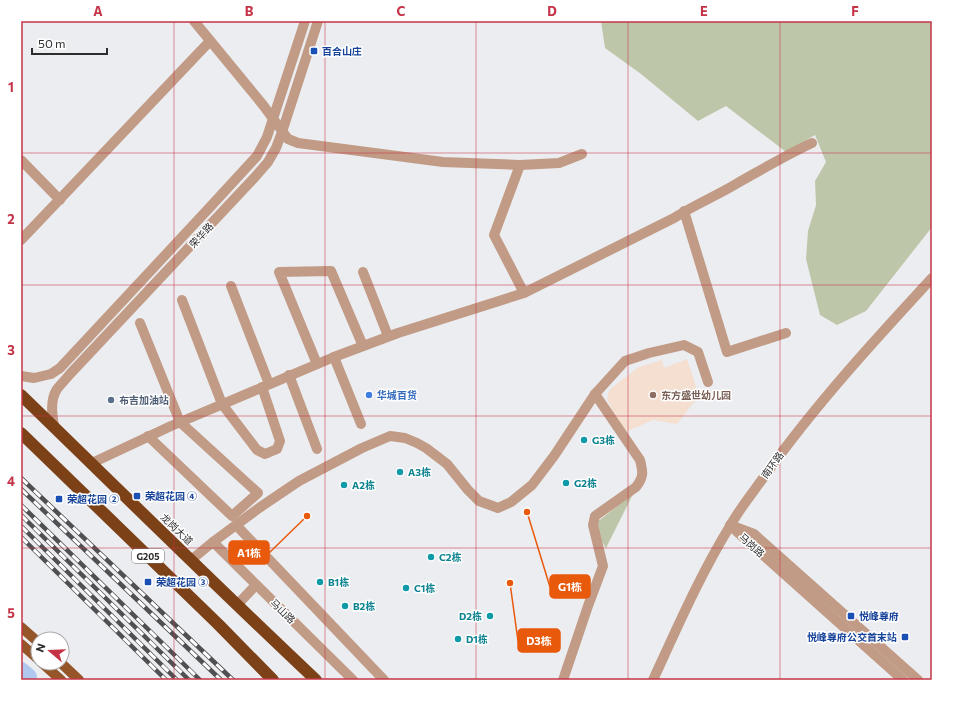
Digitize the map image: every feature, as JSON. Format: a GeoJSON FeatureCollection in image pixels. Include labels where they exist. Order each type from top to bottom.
{"type":"FeatureCollection","features":[{"type":"Feature","properties":{"kind":"highway","name":"龙岗大道"},"geometry":{"type":"LineString","coordinates":[[21,395],[236,605],[316,680]]}},
{"type":"Feature","properties":{"kind":"highway","name":"G205"},"geometry":{"type":"LineString","coordinates":[[21,433],[207,613],[273,680]]}},
{"type":"Feature","properties":{"kind":"main road"},"geometry":{"type":"LineString","coordinates":[[21,627],[30,635]]}},
{"type":"Feature","properties":{"kind":"main road"},"geometry":{"type":"LineString","coordinates":[[21,644],[30,652]]}},
{"type":"Feature","properties":{"kind":"main road"},"geometry":{"type":"LineString","coordinates":[[51,671],[61,680]]}},
{"type":"Feature","properties":{"kind":"main road"},"geometry":{"type":"LineString","coordinates":[[69,671],[79,680]]}},
{"type":"Feature","properties":{"kind":"street"},"geometry":{"type":"LineString","coordinates":[[194,21],[282,132],[288,139],[298,143],[443,162],[520,165],[559,163],[582,154]]}},
{"type":"Feature","properties":{"kind":"street","name":"荣华路"},"geometry":{"type":"LineString","coordinates":[[21,376],[34,378],[51,374],[60,368],[256,156],[267,137],[305,21]]}},
{"type":"Feature","properties":{"kind":"street","name":"荣华路"},"geometry":{"type":"LineString","coordinates":[[54,426],[51,411],[53,399],[57,390],[70,374],[268,162],[276,148],[282,132],[318,21]]}},
{"type":"Feature","properties":{"kind":"street"},"geometry":{"type":"LineString","coordinates":[[21,240],[210,41]]}},
{"type":"Feature","properties":{"kind":"street"},"geometry":{"type":"LineString","coordinates":[[92,463],[148,436],[316,364],[388,336],[524,294],[674,218],[684,211],[735,185],[785,156],[812,143]]}},
{"type":"Feature","properties":{"kind":"street"},"geometry":{"type":"LineString","coordinates":[[21,160],[60,200]]}},
{"type":"Feature","properties":{"kind":"street"},"geometry":{"type":"LineString","coordinates":[[520,165],[494,234],[524,294]]}},
{"type":"Feature","properties":{"kind":"street"},"geometry":{"type":"LineString","coordinates":[[684,211],[727,352],[786,333]]}},
{"type":"Feature","properties":{"kind":"street"},"geometry":{"type":"LineString","coordinates":[[316,364],[279,272],[331,271],[363,346]]}},
{"type":"Feature","properties":{"kind":"street"},"geometry":{"type":"LineString","coordinates":[[363,272],[388,336]]}},
{"type":"Feature","properties":{"kind":"street","name":"南环路"},"geometry":{"type":"LineString","coordinates":[[653,680],[695,590],[730,525],[812,413],[859,358],[932,278]]}},
{"type":"Feature","properties":{"kind":"street"},"geometry":{"type":"LineString","coordinates":[[182,300],[222,404],[257,450],[265,454],[277,449],[280,442],[266,385],[231,286]]}},
{"type":"Feature","properties":{"kind":"street"},"geometry":{"type":"LineString","coordinates":[[140,323],[180,422],[258,493],[232,516],[148,436]]}},
{"type":"Feature","properties":{"kind":"street"},"geometry":{"type":"LineString","coordinates":[[191,560],[259,508],[299,481],[362,448],[390,436],[405,438],[426,448],[447,464],[479,501],[498,508],[511,502],[532,485],[554,456],[595,394],[625,361],[649,353],[684,346],[698,352],[708,382]]}},
{"type":"Feature","properties":{"kind":"street"},"geometry":{"type":"LineString","coordinates":[[334,357],[361,424]]}},
{"type":"Feature","properties":{"kind":"street"},"geometry":{"type":"LineString","coordinates":[[289,375],[317,449]]}},
{"type":"Feature","properties":{"kind":"street"},"geometry":{"type":"LineString","coordinates":[[563,680],[603,566],[593,525],[595,516],[636,487],[641,481],[643,471],[640,460],[595,394]]}},
{"type":"Feature","properties":{"kind":"street"},"geometry":{"type":"LineString","coordinates":[[236,525],[384,680]]}},
{"type":"Feature","properties":{"kind":"street","name":"马岗路"},"geometry":{"type":"LineString","coordinates":[[730,525],[903,680]]}},
{"type":"Feature","properties":{"kind":"street","name":"马岗路"},"geometry":{"type":"LineString","coordinates":[[730,525],[754,534],[918,680]]}},
{"type":"Feature","properties":{"kind":"street","name":"马山路"},"geometry":{"type":"LineString","coordinates":[[213,542],[353,680]]}},
{"type":"Feature","properties":{"kind":"street"},"geometry":{"type":"LineString","coordinates":[[236,605],[256,586]]}},
{"type":"Feature","properties":{"kind":"shaded area","name":"东方盛世幼儿园"},"geometry":{"type":"Polygon","coordinates":[[[687,359],[699,396],[677,424],[653,420],[623,433],[607,399],[610,389],[639,367],[662,360],[664,368],[687,359]]]}},
{"type":"Feature","properties":{"kind":"green space"},"geometry":{"type":"Polygon","coordinates":[[[601,21],[932,21],[932,227],[866,311],[837,325],[820,315],[806,259],[808,231],[816,205],[815,181],[826,162],[815,135],[786,152],[726,106],[698,121],[641,74],[605,48],[601,21]]]}},
{"type":"Feature","properties":{"kind":"green space"},"geometry":{"type":"Polygon","coordinates":[[[633,494],[606,548],[592,526],[633,494]]]}},
{"type":"Feature","properties":{"kind":"waterway"},"geometry":{"type":"LineString","coordinates":[[21,671],[28,677]]}},
{"type":"Feature","properties":{"kind":"railway"},"geometry":{"type":"LineString","coordinates":[[21,478],[233,680]]}},
{"type":"Feature","properties":{"kind":"railway"},"geometry":{"type":"LineString","coordinates":[[21,489],[221,680]]}},
{"type":"Feature","properties":{"kind":"railway"},"geometry":{"type":"LineString","coordinates":[[21,505],[200,680]]}},
{"type":"Feature","properties":{"kind":"railway"},"geometry":{"type":"LineString","coordinates":[[21,515],[189,680]]}},
{"type":"Feature","properties":{"kind":"railway"},"geometry":{"type":"LineString","coordinates":[[21,526],[177,680]]}},
{"type":"Feature","properties":{"kind":"railway"},"geometry":{"type":"LineString","coordinates":[[21,537],[166,680]]}},
{"type":"Feature","properties":{"kind":"place","name":"百合山庄"},"geometry":{"type":"Point","coordinates":[314,51]}},
{"type":"Feature","properties":{"kind":"place","name":"华城百货"},"geometry":{"type":"Point","coordinates":[369,395]}},
{"type":"Feature","properties":{"kind":"place","name":"东方盛世幼儿园"},"geometry":{"type":"Point","coordinates":[653,395]}},
{"type":"Feature","properties":{"kind":"place","name":"布吉加油站"},"geometry":{"type":"Point","coordinates":[111,400]}},
{"type":"Feature","properties":{"kind":"place","name":"G3栋"},"geometry":{"type":"Point","coordinates":[584,440]}},
{"type":"Feature","properties":{"kind":"place","name":"A3栋"},"geometry":{"type":"Point","coordinates":[400,472]}},
{"type":"Feature","properties":{"kind":"place","name":"G2栋"},"geometry":{"type":"Point","coordinates":[566,483]}},
{"type":"Feature","properties":{"kind":"place","name":"A2栋"},"geometry":{"type":"Point","coordinates":[344,485]}},
{"type":"Feature","properties":{"kind":"place","name":"荣超花园 ④"},"geometry":{"type":"Point","coordinates":[137,496]}},
{"type":"Feature","properties":{"kind":"place","name":"荣超花园 ②"},"geometry":{"type":"Point","coordinates":[59,499]}},
{"type":"Feature","properties":{"kind":"place","name":"G1栋"},"geometry":{"type":"Point","coordinates":[527,512]}},
{"type":"Feature","properties":{"kind":"place","name":"A1栋"},"geometry":{"type":"Point","coordinates":[307,516]}},
{"type":"Feature","properties":{"kind":"place","name":"C2栋"},"geometry":{"type":"Point","coordinates":[431,557]}},
{"type":"Feature","properties":{"kind":"place","name":"荣超花园 ③"},"geometry":{"type":"Point","coordinates":[148,582]}},
{"type":"Feature","properties":{"kind":"place","name":"B1栋"},"geometry":{"type":"Point","coordinates":[320,582]}},
{"type":"Feature","properties":{"kind":"place","name":"D3栋"},"geometry":{"type":"Point","coordinates":[510,583]}},
{"type":"Feature","properties":{"kind":"place","name":"C1栋"},"geometry":{"type":"Point","coordinates":[406,588]}},
{"type":"Feature","properties":{"kind":"place","name":"B2栋"},"geometry":{"type":"Point","coordinates":[345,606]}},
{"type":"Feature","properties":{"kind":"place","name":"D2栋"},"geometry":{"type":"Point","coordinates":[490,616]}},
{"type":"Feature","properties":{"kind":"place","name":"悦峰尊府"},"geometry":{"type":"Point","coordinates":[851,616]}},
{"type":"Feature","properties":{"kind":"place","name":"悦峰尊府公交首末站"},"geometry":{"type":"Point","coordinates":[905,637]}},
{"type":"Feature","properties":{"kind":"place","name":"D1栋"},"geometry":{"type":"Point","coordinates":[458,639]}}]}
